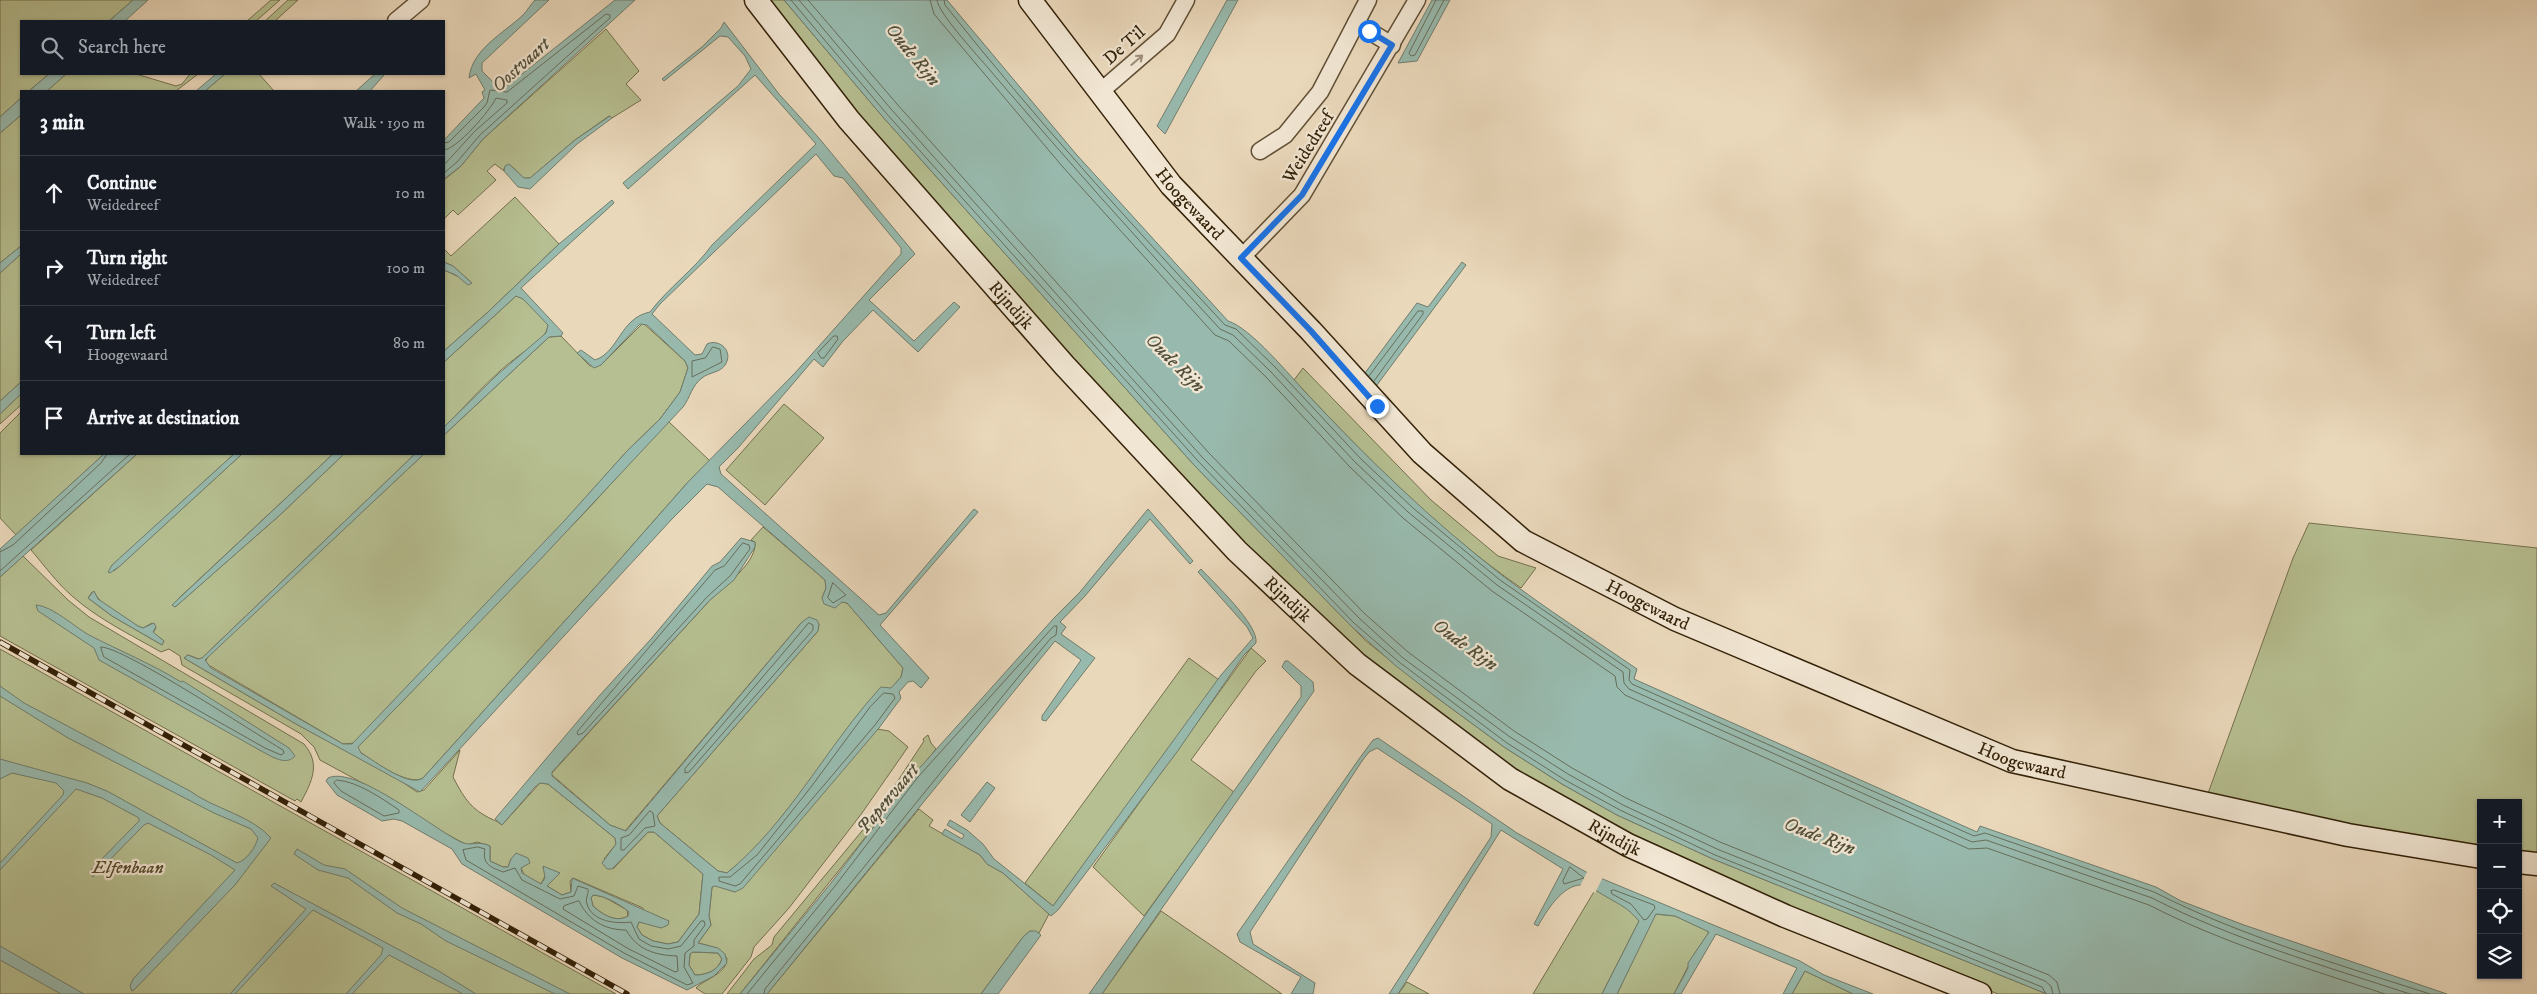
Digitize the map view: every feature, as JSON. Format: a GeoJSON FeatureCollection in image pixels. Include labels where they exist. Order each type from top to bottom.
{"type":"FeatureCollection","features":[{"type":"Feature","properties":{"kind":"street"},"geometry":{"type":"LineString","coordinates":[[397,20],[421,0]]}},
{"type":"Feature","properties":{"kind":"street","name":"Rijndijk"},"geometry":{"type":"LineString","coordinates":[[756,0],[810,71],[890,169],[1065,366],[1237,551],[1358,664],[1510,779],[1628,845],[1786,916],[1980,994]]}},
{"type":"Feature","properties":{"kind":"street","name":"Hoogewaard"},"geometry":{"type":"LineString","coordinates":[[1030,0],[1170,185],[1241,258],[1422,453],[1523,541],[1675,619],[2012,761],[2348,835],[2477,856]]}},
{"type":"Feature","properties":{"kind":"street","name":"De Til"},"geometry":{"type":"LineString","coordinates":[[1100,92],[1167,34],[1186,0]]}},
{"type":"Feature","properties":{"kind":"street","name":"Weidedreef"},"geometry":{"type":"LineString","coordinates":[[1260,151],[1285,135],[1320,92],[1368,0]]}},
{"type":"Feature","properties":{"kind":"street","name":"Weidedreef"},"geometry":{"type":"LineString","coordinates":[[1241,258],[1302,195],[1417,0]]}},
{"type":"Feature","properties":{"kind":"street"},"geometry":{"type":"LineString","coordinates":[[1356,23],[1392,45]]}},
{"type":"Feature","properties":{"kind":"street"},"geometry":{"type":"LineString","coordinates":[[2522,862],[2537,864]]}},
{"type":"Feature","properties":{"kind":"green space"},"geometry":{"type":"Polygon","coordinates":[[[0,0],[133,0],[110,20],[20,20],[20,75],[48,75],[30,90],[20,90],[20,99],[0,117],[0,0]]]}},
{"type":"Feature","properties":{"kind":"green space"},"geometry":{"type":"Polygon","coordinates":[[[271,0],[280,0],[257,20],[248,20],[271,0]]]}},
{"type":"Feature","properties":{"kind":"green space"},"geometry":{"type":"Polygon","coordinates":[[[288,0],[298,0],[276,20],[266,20],[288,0]]]}},
{"type":"Feature","properties":{"kind":"green space"},"geometry":{"type":"Polygon","coordinates":[[[763,0],[784,0],[882,116],[1194,465],[1366,641],[1436,697],[1504,747],[1562,784],[1617,815],[1713,859],[2047,994],[1998,994],[1622,837],[1460,742],[1210,518],[961,237],[763,0]]]}},
{"type":"Feature","properties":{"kind":"green space"},"geometry":{"type":"Polygon","coordinates":[[[606,29],[639,71],[626,84],[641,100],[612,118],[609,116],[575,140],[530,178],[524,178],[509,164],[504,168],[504,171],[495,164],[487,171],[496,180],[458,215],[453,210],[445,218],[445,179],[461,166],[483,139],[606,29]]]}},
{"type":"Feature","properties":{"kind":"green space"},"geometry":{"type":"Polygon","coordinates":[[[65,75],[139,75],[176,86],[182,84],[189,75],[197,75],[177,90],[48,90],[65,75]]]}},
{"type":"Feature","properties":{"kind":"green space"},"geometry":{"type":"Polygon","coordinates":[[[224,75],[260,75],[273,90],[206,90],[224,75]]]}},
{"type":"Feature","properties":{"kind":"green space"},"geometry":{"type":"Polygon","coordinates":[[[20,116],[20,247],[0,263],[0,133],[20,116]]]}},
{"type":"Feature","properties":{"kind":"green space"},"geometry":{"type":"Polygon","coordinates":[[[515,197],[559,244],[445,350],[445,270],[472,283],[453,266],[445,262],[445,250],[451,256],[515,197]]]}},
{"type":"Feature","properties":{"kind":"green space"},"geometry":{"type":"Polygon","coordinates":[[[20,255],[20,383],[0,401],[0,273],[20,255]]]}},
{"type":"Feature","properties":{"kind":"green space"},"geometry":{"type":"Polygon","coordinates":[[[516,296],[530,303],[548,325],[544,335],[536,343],[498,373],[445,426],[445,361],[516,296]]]}},
{"type":"Feature","properties":{"kind":"green space"},"geometry":{"type":"Polygon","coordinates":[[[643,323],[685,361],[688,368],[680,392],[660,419],[627,451],[565,521],[354,743],[343,744],[205,663],[208,656],[423,455],[445,455],[445,434],[549,337],[561,336],[590,366],[601,365],[643,323]]]}},
{"type":"Feature","properties":{"kind":"green space"},"geometry":{"type":"Polygon","coordinates":[[[1303,368],[1431,500],[1498,556],[1536,568],[1521,588],[1430,516],[1347,436],[1294,380],[1303,368]]]}},
{"type":"Feature","properties":{"kind":"green space"},"geometry":{"type":"Polygon","coordinates":[[[20,395],[20,406],[0,424],[0,414],[20,395]]]}},
{"type":"Feature","properties":{"kind":"green space"},"geometry":{"type":"Polygon","coordinates":[[[784,404],[824,438],[765,505],[726,470],[784,404]]]}},
{"type":"Feature","properties":{"kind":"green space"},"geometry":{"type":"Polygon","coordinates":[[[20,413],[20,455],[103,455],[16,535],[0,518],[0,433],[20,413]]]}},
{"type":"Feature","properties":{"kind":"green space"},"geometry":{"type":"Polygon","coordinates":[[[668,421],[710,461],[688,482],[423,778],[417,780],[399,776],[380,766],[358,750],[358,747],[589,508],[668,421]]]}},
{"type":"Feature","properties":{"kind":"green space"},"geometry":{"type":"Polygon","coordinates":[[[136,455],[233,455],[113,565],[114,571],[241,455],[332,455],[178,599],[175,607],[280,515],[343,455],[414,455],[202,658],[199,659],[188,655],[184,658],[296,724],[395,777],[417,792],[424,790],[460,750],[453,777],[459,788],[478,811],[502,825],[540,783],[548,784],[615,838],[616,844],[604,859],[613,869],[648,832],[654,832],[703,874],[699,914],[678,942],[668,944],[653,941],[642,935],[637,927],[639,922],[645,923],[643,908],[573,878],[570,881],[571,892],[562,895],[547,886],[560,873],[543,867],[546,874],[541,884],[525,876],[521,868],[525,865],[511,859],[508,867],[503,867],[490,861],[490,846],[477,842],[467,845],[439,830],[390,798],[320,760],[314,747],[301,734],[182,665],[180,656],[169,649],[161,652],[115,626],[82,604],[55,579],[31,550],[136,455]],[[92,592],[88,598],[112,616],[162,645],[164,641],[153,633],[156,628],[152,623],[143,628],[130,622],[115,613],[92,592]]]}},
{"type":"Feature","properties":{"kind":"green space"},"geometry":{"type":"Polygon","coordinates":[[[2309,523],[2537,548],[2537,854],[2522,852],[2522,799],[2477,799],[2477,848],[2206,799],[2293,558],[2309,523]]]}},
{"type":"Feature","properties":{"kind":"green space"},"geometry":{"type":"Polygon","coordinates":[[[763,527],[825,580],[826,588],[822,598],[847,603],[903,668],[901,677],[891,689],[885,689],[753,852],[727,873],[718,871],[660,823],[657,816],[818,631],[819,624],[802,622],[625,831],[610,825],[551,774],[710,600],[739,574],[751,558],[754,550],[755,542],[751,540],[763,527]]]}},
{"type":"Feature","properties":{"kind":"green space"},"geometry":{"type":"Polygon","coordinates":[[[23,556],[68,600],[89,617],[304,744],[312,759],[313,773],[301,802],[297,799],[295,801],[0,636],[0,577],[23,556]]]}},
{"type":"Feature","properties":{"kind":"green space"},"geometry":{"type":"Polygon","coordinates":[[[1251,648],[1266,661],[1256,671],[1191,760],[1234,792],[1144,916],[1093,867],[1251,648]]]}},
{"type":"Feature","properties":{"kind":"green space","name":"Elfenbaan"},"geometry":{"type":"Polygon","coordinates":[[[0,649],[616,994],[0,994],[0,649]]]}},
{"type":"Feature","properties":{"kind":"green space"},"geometry":{"type":"Polygon","coordinates":[[[1189,658],[1219,680],[1053,906],[1025,883],[1189,658]]]}},
{"type":"Feature","properties":{"kind":"green space"},"geometry":{"type":"Polygon","coordinates":[[[877,729],[889,731],[908,747],[862,813],[789,908],[754,947],[751,957],[722,994],[705,994],[696,988],[720,972],[724,968],[727,958],[710,946],[698,943],[711,925],[709,916],[712,887],[714,885],[735,892],[877,729]]]}},
{"type":"Feature","properties":{"kind":"green space"},"geometry":{"type":"Polygon","coordinates":[[[928,735],[936,749],[740,994],[727,994],[754,959],[772,945],[774,937],[876,814],[924,741],[923,739],[928,735]]]}},
{"type":"Feature","properties":{"kind":"green space"},"geometry":{"type":"Polygon","coordinates":[[[919,809],[933,820],[929,826],[980,855],[987,864],[1003,873],[1049,914],[1039,933],[1030,931],[1023,937],[981,994],[767,994],[919,809]]]}},
{"type":"Feature","properties":{"kind":"green space"},"geometry":{"type":"Polygon","coordinates":[[[1595,890],[1628,907],[1639,921],[1602,994],[1533,994],[1595,890]]]}},
{"type":"Feature","properties":{"kind":"green space"},"geometry":{"type":"Polygon","coordinates":[[[593,895],[604,897],[627,910],[628,916],[619,919],[605,915],[593,906],[591,898],[593,895]]]}},
{"type":"Feature","properties":{"kind":"green space"},"geometry":{"type":"Polygon","coordinates":[[[1161,911],[1282,994],[1102,994],[1161,911]]]}},
{"type":"Feature","properties":{"kind":"green space"},"geometry":{"type":"Polygon","coordinates":[[[1655,914],[1675,916],[1708,931],[1708,934],[1695,953],[1674,994],[1617,994],[1655,914]]]}},
{"type":"Feature","properties":{"kind":"green space"},"geometry":{"type":"Polygon","coordinates":[[[693,952],[718,953],[722,959],[718,967],[703,974],[695,975],[689,965],[690,954],[693,952]]]}},
{"type":"Feature","properties":{"kind":"green space"},"geometry":{"type":"Polygon","coordinates":[[[1805,971],[1853,994],[1792,994],[1805,971]]]}},
{"type":"Feature","properties":{"kind":"green space"},"geometry":{"type":"Polygon","coordinates":[[[1407,982],[1429,994],[1398,994],[1407,982]]]}},
{"type":"Feature","properties":{"kind":"water"},"geometry":{"type":"Polygon","coordinates":[[[133,0],[148,0],[126,20],[110,20],[133,0]]]}},
{"type":"Feature","properties":{"kind":"water"},"geometry":{"type":"Polygon","coordinates":[[[535,0],[549,0],[482,63],[482,71],[497,86],[504,88],[615,0],[635,0],[483,139],[461,166],[445,178],[445,139],[484,98],[482,92],[485,90],[476,74],[469,78],[471,68],[482,50],[523,15],[535,0]]]}},
{"type":"Feature","properties":{"kind":"water","name":"Oude Rijn"},"geometry":{"type":"Polygon","coordinates":[[[784,0],[947,0],[1076,154],[1228,321],[1237,325],[1259,342],[1354,443],[1426,512],[1519,588],[1637,669],[1634,679],[1977,832],[1980,826],[2156,887],[2181,901],[2244,925],[2447,994],[2047,994],[1713,859],[1617,815],[1562,784],[1504,747],[1436,697],[1396,666],[1351,626],[1194,465],[882,116],[784,0]]]}},
{"type":"Feature","properties":{"kind":"water"},"geometry":{"type":"Polygon","coordinates":[[[1227,0],[1238,0],[1165,134],[1157,126],[1227,0]]]}},
{"type":"Feature","properties":{"kind":"water"},"geometry":{"type":"Polygon","coordinates":[[[1432,0],[1450,0],[1417,61],[1398,63],[1432,0]]]}},
{"type":"Feature","properties":{"kind":"water"},"geometry":{"type":"Polygon","coordinates":[[[724,22],[779,94],[818,137],[915,254],[869,300],[914,341],[954,302],[960,307],[918,352],[873,310],[843,341],[823,367],[814,359],[738,448],[719,467],[721,474],[879,615],[886,613],[974,509],[978,512],[880,625],[929,678],[921,688],[913,681],[908,682],[899,692],[901,698],[879,728],[743,888],[735,892],[715,886],[712,887],[709,916],[711,925],[698,943],[718,948],[725,954],[727,963],[714,976],[687,990],[622,958],[462,864],[452,849],[402,821],[394,819],[382,821],[337,795],[326,781],[328,778],[341,776],[375,789],[461,842],[490,846],[490,861],[503,867],[508,867],[516,853],[528,858],[530,863],[521,868],[522,873],[541,884],[545,878],[543,866],[560,873],[547,886],[562,895],[571,892],[572,878],[669,921],[668,925],[661,928],[639,922],[637,927],[642,935],[653,941],[668,944],[678,942],[699,914],[703,874],[654,832],[648,832],[612,869],[607,869],[602,863],[616,844],[615,838],[548,784],[540,783],[535,787],[502,825],[495,819],[712,566],[720,562],[741,538],[755,542],[755,547],[734,580],[710,600],[552,772],[552,776],[610,825],[626,831],[802,622],[809,617],[817,620],[819,624],[818,631],[657,816],[660,823],[718,871],[727,873],[770,830],[861,710],[881,687],[891,688],[901,677],[903,668],[847,603],[842,602],[835,608],[824,604],[822,598],[826,588],[825,580],[718,487],[707,484],[672,519],[420,792],[296,724],[184,658],[188,655],[198,659],[202,658],[414,455],[423,455],[205,660],[211,668],[343,744],[352,744],[565,520],[627,451],[660,419],[680,392],[688,368],[685,361],[647,325],[640,324],[601,365],[594,368],[577,353],[581,350],[595,360],[610,350],[632,321],[640,315],[650,312],[712,245],[816,144],[755,75],[628,189],[623,183],[738,86],[751,69],[745,56],[728,37],[720,36],[664,81],[662,79],[703,46],[721,28],[724,22]],[[816,154],[660,304],[652,314],[695,355],[702,354],[707,344],[717,343],[727,351],[728,355],[725,365],[720,370],[705,376],[699,381],[683,407],[537,563],[358,747],[361,753],[401,777],[417,780],[423,778],[688,482],[795,373],[901,254],[901,248],[843,178],[834,176],[816,154]],[[593,895],[591,898],[593,906],[605,915],[619,919],[628,916],[629,912],[622,906],[593,895]],[[693,952],[690,954],[689,965],[695,975],[703,974],[718,967],[722,959],[718,953],[693,952]]]}},
{"type":"Feature","properties":{"kind":"water"},"geometry":{"type":"Polygon","coordinates":[[[48,75],[65,75],[48,90],[30,90],[48,75]]]}},
{"type":"Feature","properties":{"kind":"water"},"geometry":{"type":"Polygon","coordinates":[[[215,75],[224,75],[206,90],[197,90],[215,75]]]}},
{"type":"Feature","properties":{"kind":"water"},"geometry":{"type":"Polygon","coordinates":[[[374,75],[384,75],[371,90],[357,90],[374,75]]]}},
{"type":"Feature","properties":{"kind":"water"},"geometry":{"type":"Polygon","coordinates":[[[20,99],[20,116],[0,133],[0,117],[20,99]]]}},
{"type":"Feature","properties":{"kind":"water"},"geometry":{"type":"Polygon","coordinates":[[[610,116],[612,118],[577,144],[530,189],[518,187],[504,171],[505,166],[509,164],[524,178],[530,178],[575,140],[610,116]]]}},
{"type":"Feature","properties":{"kind":"water"},"geometry":{"type":"Polygon","coordinates":[[[612,200],[614,203],[521,288],[563,333],[561,336],[549,337],[445,434],[445,426],[497,375],[546,333],[548,325],[523,299],[516,296],[445,361],[445,350],[559,244],[612,200]]]}},
{"type":"Feature","properties":{"kind":"water"},"geometry":{"type":"Polygon","coordinates":[[[20,247],[20,255],[0,273],[0,263],[20,247]]]}},
{"type":"Feature","properties":{"kind":"water"},"geometry":{"type":"Polygon","coordinates":[[[445,262],[453,266],[472,283],[468,285],[456,275],[445,270],[445,262]]]}},
{"type":"Feature","properties":{"kind":"water"},"geometry":{"type":"Polygon","coordinates":[[[1462,262],[1466,265],[1371,393],[1359,381],[1417,303],[1428,307],[1462,262]]]}},
{"type":"Feature","properties":{"kind":"water"},"geometry":{"type":"Polygon","coordinates":[[[20,383],[20,395],[0,414],[0,401],[20,383]]]}},
{"type":"Feature","properties":{"kind":"water"},"geometry":{"type":"Polygon","coordinates":[[[103,455],[136,455],[0,577],[0,549],[103,455]]]}},
{"type":"Feature","properties":{"kind":"water"},"geometry":{"type":"Polygon","coordinates":[[[233,455],[241,455],[110,573],[108,572],[112,565],[233,455]]]}},
{"type":"Feature","properties":{"kind":"water"},"geometry":{"type":"Polygon","coordinates":[[[332,455],[343,455],[280,515],[181,602],[175,607],[172,605],[332,455]]]}},
{"type":"Feature","properties":{"kind":"water"},"geometry":{"type":"Polygon","coordinates":[[[1148,509],[1193,561],[1190,564],[1150,519],[1085,596],[1060,622],[1066,627],[1061,634],[1095,658],[1046,721],[1042,720],[1042,716],[1081,660],[1055,641],[767,994],[740,994],[831,883],[915,773],[1054,618],[1080,592],[1148,509]]]}},
{"type":"Feature","properties":{"kind":"water"},"geometry":{"type":"Polygon","coordinates":[[[1201,569],[1243,615],[1255,635],[1256,643],[1244,655],[1177,752],[1058,910],[1051,916],[1003,873],[987,864],[980,855],[942,834],[945,829],[962,839],[964,835],[947,825],[950,820],[967,830],[983,844],[994,859],[1053,906],[1221,675],[1253,638],[1247,627],[1198,572],[1201,569]]]}},
{"type":"Feature","properties":{"kind":"water"},"geometry":{"type":"Polygon","coordinates":[[[94,591],[98,599],[138,626],[143,628],[154,623],[156,627],[153,632],[164,641],[162,645],[112,616],[88,598],[94,591]]]}},
{"type":"Feature","properties":{"kind":"water"},"geometry":{"type":"Polygon","coordinates":[[[36,605],[50,609],[89,635],[181,682],[183,681],[289,748],[295,756],[288,760],[279,760],[99,660],[94,648],[38,611],[36,605]]]}},
{"type":"Feature","properties":{"kind":"water"},"geometry":{"type":"Polygon","coordinates":[[[1285,661],[1288,661],[1313,682],[1314,691],[1102,994],[1089,994],[1301,697],[1301,686],[1282,667],[1285,661]]]}},
{"type":"Feature","properties":{"kind":"water"},"geometry":{"type":"Polygon","coordinates":[[[0,686],[24,703],[210,803],[253,823],[271,838],[235,885],[132,991],[130,986],[133,979],[235,870],[211,855],[148,823],[93,877],[89,872],[139,821],[139,818],[102,798],[76,789],[0,870],[0,863],[63,795],[64,791],[56,783],[12,773],[0,779],[0,759],[87,783],[107,791],[237,863],[250,853],[258,838],[251,829],[214,813],[68,738],[0,696],[0,686]]]}},
{"type":"Feature","properties":{"kind":"water"},"geometry":{"type":"Polygon","coordinates":[[[1378,738],[1517,833],[1586,872],[1800,961],[1824,975],[1873,994],[1853,994],[1805,971],[1792,994],[1783,994],[1797,968],[1716,934],[1681,994],[1674,994],[1688,968],[1688,963],[1709,932],[1675,916],[1656,914],[1617,994],[1602,994],[1639,921],[1631,912],[1619,904],[1590,887],[1581,885],[1567,889],[1555,900],[1538,926],[1534,924],[1563,869],[1501,830],[1398,994],[1389,994],[1491,837],[1492,824],[1377,748],[1369,752],[1362,761],[1250,932],[1253,944],[1315,983],[1313,994],[1291,994],[1301,977],[1240,942],[1237,934],[1359,759],[1373,740],[1378,738]]]}},
{"type":"Feature","properties":{"kind":"water"},"geometry":{"type":"Polygon","coordinates":[[[987,782],[995,788],[970,822],[961,815],[987,782]]]}},
{"type":"Feature","properties":{"kind":"water"},"geometry":{"type":"Polygon","coordinates":[[[297,849],[324,865],[345,869],[402,908],[570,994],[555,994],[446,941],[421,924],[397,913],[348,878],[318,870],[294,854],[297,849]]]}},
{"type":"Feature","properties":{"kind":"water"},"geometry":{"type":"Polygon","coordinates":[[[274,883],[437,970],[476,994],[463,994],[389,955],[352,994],[346,994],[381,955],[383,948],[313,910],[235,994],[230,994],[306,909],[271,886],[274,883]]]}},
{"type":"Feature","properties":{"kind":"water"},"geometry":{"type":"Polygon","coordinates":[[[1030,931],[1036,931],[1041,935],[998,994],[981,994],[1023,937],[1030,931]]]}},
{"type":"Feature","properties":{"kind":"water"},"geometry":{"type":"Polygon","coordinates":[[[0,946],[84,994],[61,994],[0,960],[0,946]]]}},
{"type":"Feature","properties":{"kind":"pier"},"geometry":{"type":"Polygon","coordinates":[[[1588,870],[1603,877],[1595,893],[1580,886],[1588,870]]]}},
{"type":"Feature","properties":{"kind":"railway"},"geometry":{"type":"LineString","coordinates":[[0,642],[627,994]]}},
{"type":"Feature","properties":{"kind":"route"},"geometry":{"type":"LineString","coordinates":[[1369,31],[1392,45],[1302,195],[1241,258],[1311,331],[1377,406]]}},
{"type":"Feature","properties":{"kind":"water label","name":"Oostvaart"},"geometry":{"type":"Point","coordinates":[520,64]}},
{"type":"Feature","properties":{"kind":"water label","name":"Papenvaart"},"geometry":{"type":"Point","coordinates":[887,798]}}]}
